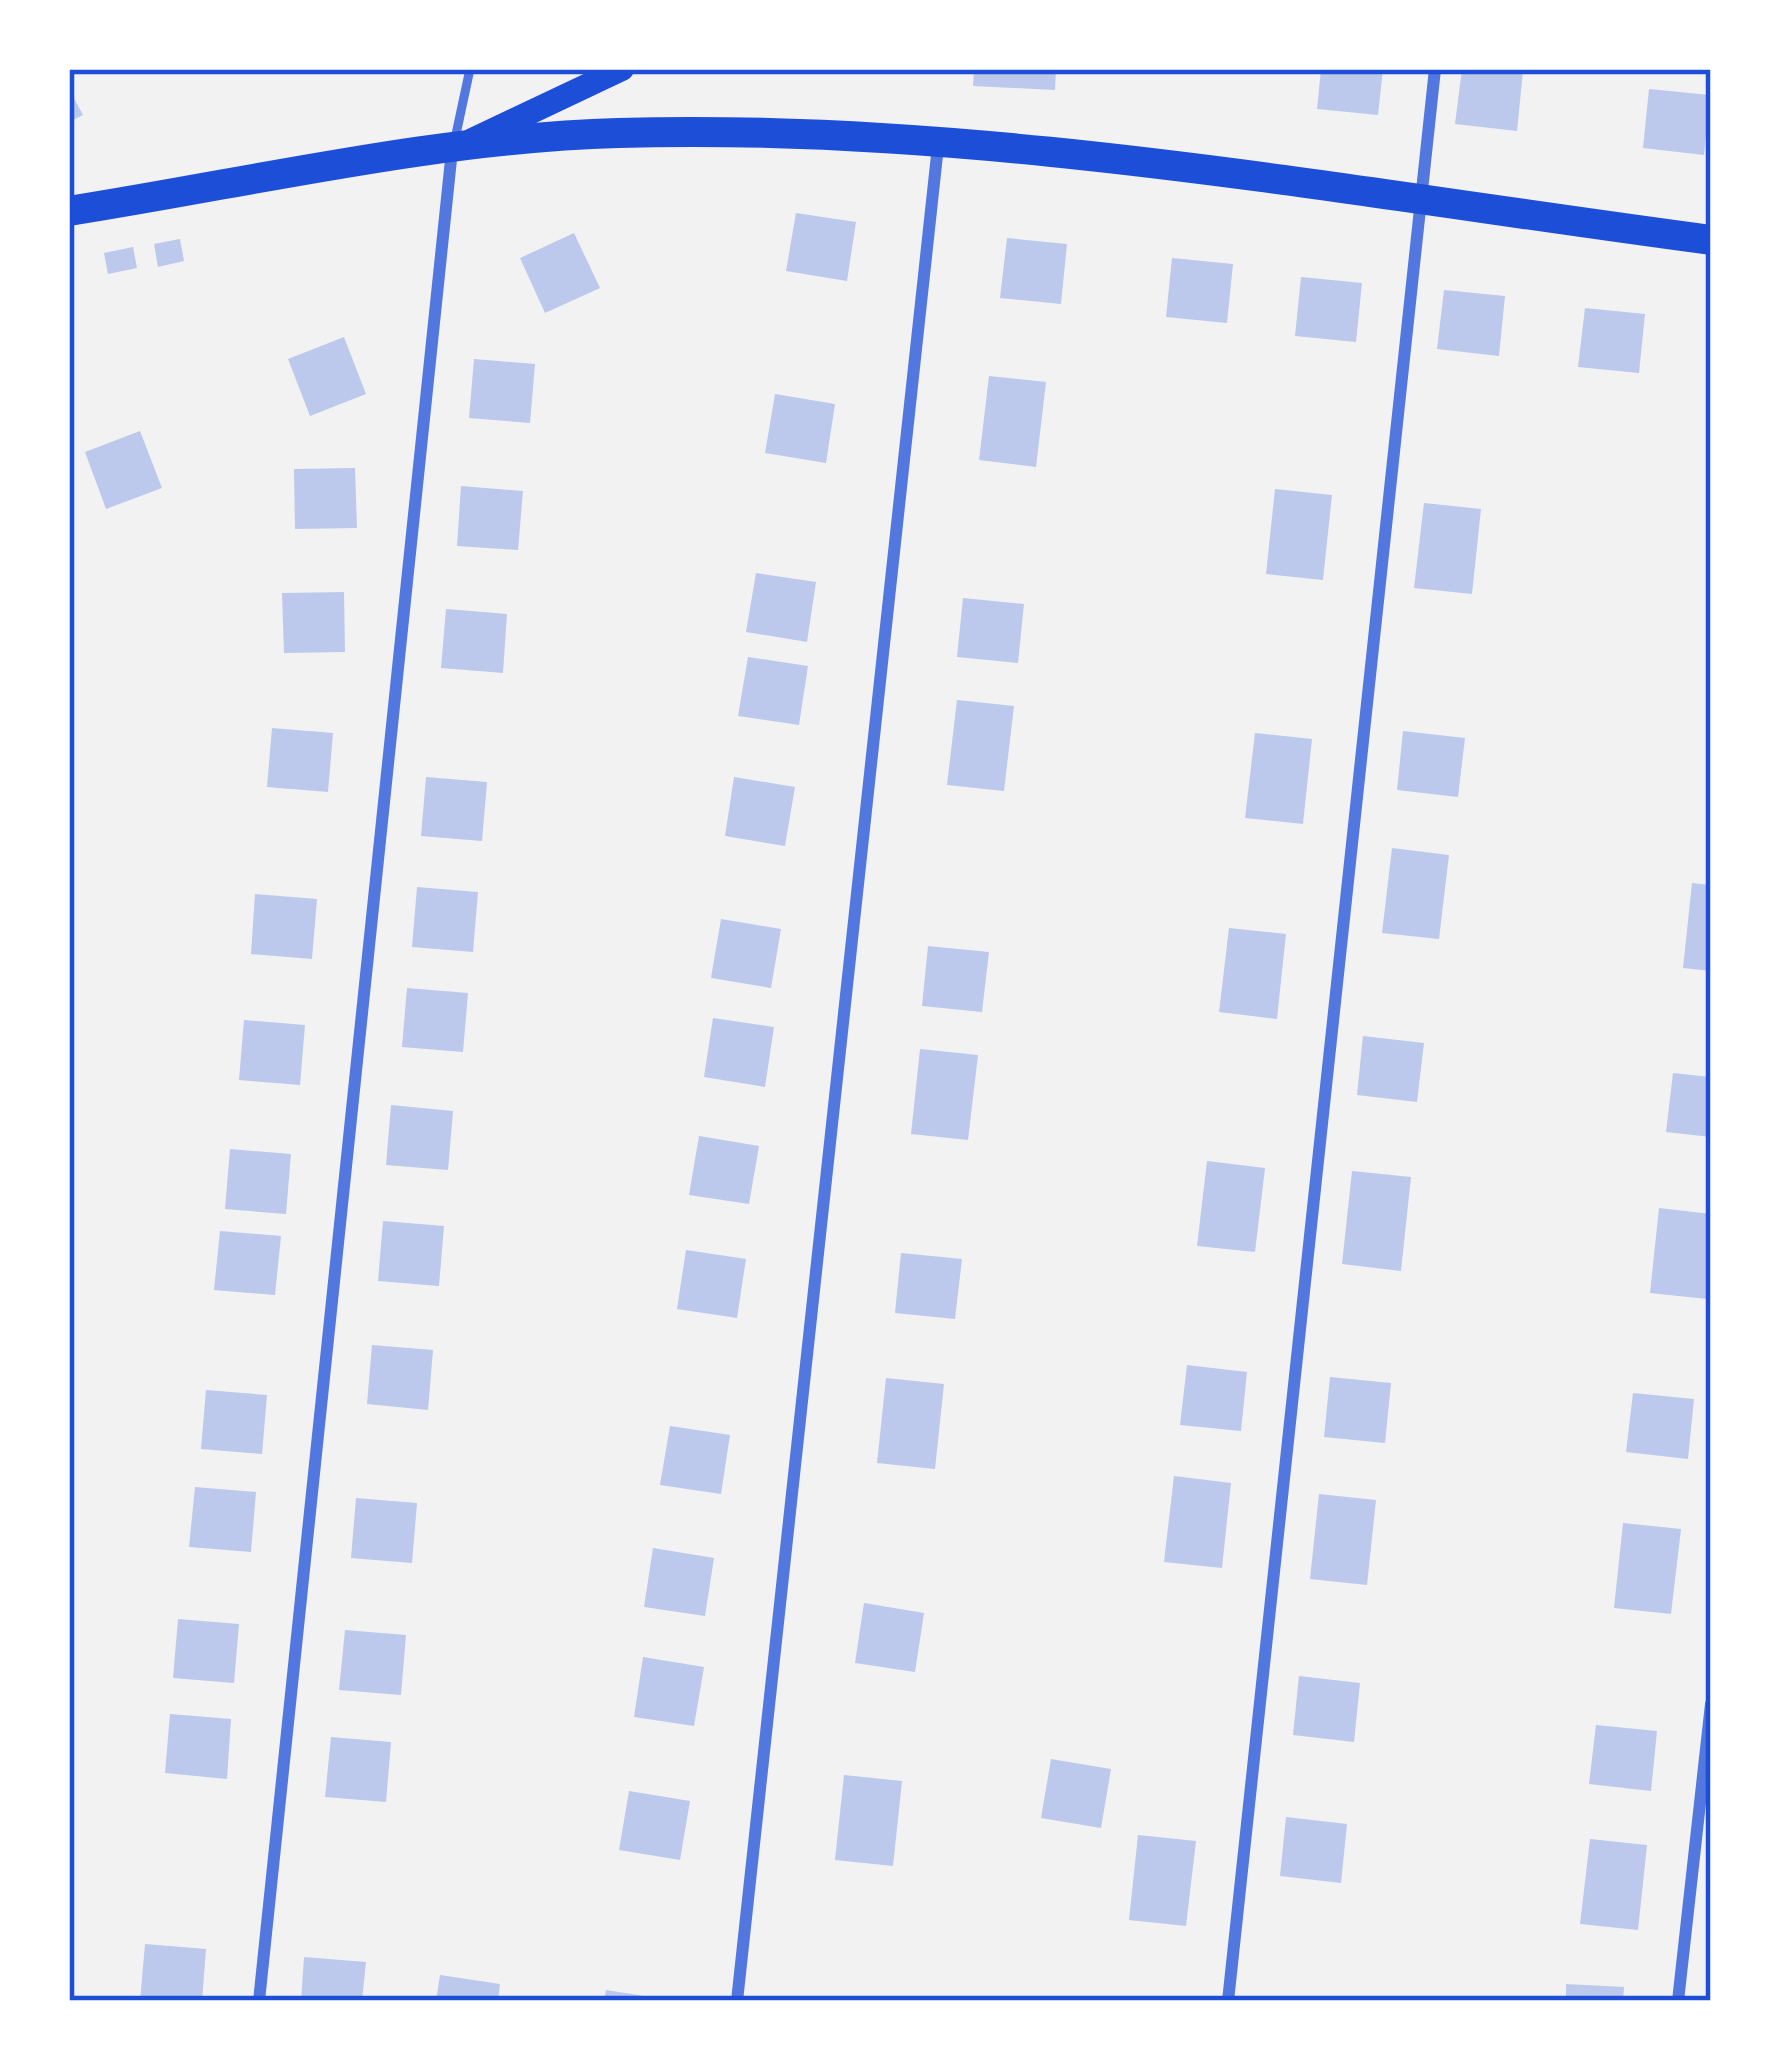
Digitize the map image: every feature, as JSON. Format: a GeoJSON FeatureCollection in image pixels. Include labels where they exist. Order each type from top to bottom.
{"type":"FeatureCollection","features":[{"type":"Feature","properties":{"kind":"main road"},"geometry":{"type":"LineString","coordinates":[[452,150],[620,69]]}},
{"type":"Feature","properties":{"kind":"main road"},"geometry":{"type":"LineString","coordinates":[[69,211],[452,150],[616,133],[938,139],[1711,240]]}},
{"type":"Feature","properties":{"kind":"street"},"geometry":{"type":"LineString","coordinates":[[1228,2001],[1435,69]]}},
{"type":"Feature","properties":{"kind":"street"},"geometry":{"type":"LineString","coordinates":[[737,2001],[938,139]]}},
{"type":"Feature","properties":{"kind":"street"},"geometry":{"type":"LineString","coordinates":[[259,2001],[452,150]]}},
{"type":"Feature","properties":{"kind":"street"},"geometry":{"type":"LineString","coordinates":[[1678,2001],[1711,1704]]}},
{"type":"Feature","properties":{"kind":"lane"},"geometry":{"type":"LineString","coordinates":[[452,150],[470,69]]}},
{"type":"Feature","properties":{"kind":"building"},"geometry":{"type":"Polygon","coordinates":[[[974,69],[1056,69],[1055,90],[973,86],[974,69]]]}},
{"type":"Feature","properties":{"kind":"building"},"geometry":{"type":"Polygon","coordinates":[[[1321,69],[1383,69],[1378,115],[1317,109],[1321,69]]]}},
{"type":"Feature","properties":{"kind":"building"},"geometry":{"type":"Polygon","coordinates":[[[1462,69],[1523,71],[1517,131],[1455,124],[1462,69]]]}},
{"type":"Feature","properties":{"kind":"building"},"geometry":{"type":"Polygon","coordinates":[[[69,89],[83,115],[69,122],[69,89]]]}},
{"type":"Feature","properties":{"kind":"building"},"geometry":{"type":"Polygon","coordinates":[[[1649,89],[1710,95],[1704,155],[1643,148],[1649,89]]]}},
{"type":"Feature","properties":{"kind":"building"},"geometry":{"type":"Polygon","coordinates":[[[796,213],[856,222],[847,281],[786,271],[796,213]]]}},
{"type":"Feature","properties":{"kind":"building"},"geometry":{"type":"Polygon","coordinates":[[[574,233],[600,288],[545,313],[520,258],[574,233]]]}},
{"type":"Feature","properties":{"kind":"building"},"geometry":{"type":"Polygon","coordinates":[[[1007,238],[1067,244],[1061,304],[1000,298],[1007,238]]]}},
{"type":"Feature","properties":{"kind":"building"},"geometry":{"type":"Polygon","coordinates":[[[180,239],[184,261],[158,267],[154,244],[180,239]]]}},
{"type":"Feature","properties":{"kind":"building"},"geometry":{"type":"Polygon","coordinates":[[[133,247],[137,268],[108,274],[104,253],[133,247]]]}},
{"type":"Feature","properties":{"kind":"building"},"geometry":{"type":"Polygon","coordinates":[[[1172,258],[1233,264],[1227,323],[1166,317],[1172,258]]]}},
{"type":"Feature","properties":{"kind":"building"},"geometry":{"type":"Polygon","coordinates":[[[1301,277],[1362,283],[1356,342],[1295,336],[1301,277]]]}},
{"type":"Feature","properties":{"kind":"building"},"geometry":{"type":"Polygon","coordinates":[[[1444,290],[1505,296],[1499,356],[1437,349],[1444,290]]]}},
{"type":"Feature","properties":{"kind":"building"},"geometry":{"type":"Polygon","coordinates":[[[1585,308],[1645,314],[1639,373],[1578,367],[1585,308]]]}},
{"type":"Feature","properties":{"kind":"building"},"geometry":{"type":"Polygon","coordinates":[[[344,337],[366,394],[310,416],[288,359],[344,337]]]}},
{"type":"Feature","properties":{"kind":"building"},"geometry":{"type":"Polygon","coordinates":[[[474,359],[535,364],[530,423],[469,418],[474,359]]]}},
{"type":"Feature","properties":{"kind":"building"},"geometry":{"type":"Polygon","coordinates":[[[989,376],[1046,382],[1036,467],[979,460],[989,376]]]}},
{"type":"Feature","properties":{"kind":"building"},"geometry":{"type":"Polygon","coordinates":[[[775,394],[835,404],[826,463],[765,453],[775,394]]]}},
{"type":"Feature","properties":{"kind":"building"},"geometry":{"type":"Polygon","coordinates":[[[140,431],[162,488],[106,509],[85,452],[140,431]]]}},
{"type":"Feature","properties":{"kind":"building"},"geometry":{"type":"Polygon","coordinates":[[[355,468],[357,528],[295,529],[294,469],[355,468]]]}},
{"type":"Feature","properties":{"kind":"building"},"geometry":{"type":"Polygon","coordinates":[[[461,486],[523,491],[518,550],[457,546],[461,486]]]}},
{"type":"Feature","properties":{"kind":"building"},"geometry":{"type":"Polygon","coordinates":[[[1275,489],[1332,495],[1323,580],[1266,574],[1275,489]]]}},
{"type":"Feature","properties":{"kind":"building"},"geometry":{"type":"Polygon","coordinates":[[[1424,503],[1481,509],[1472,594],[1414,588],[1424,503]]]}},
{"type":"Feature","properties":{"kind":"building"},"geometry":{"type":"Polygon","coordinates":[[[756,573],[816,582],[807,642],[746,632],[756,573]]]}},
{"type":"Feature","properties":{"kind":"building"},"geometry":{"type":"Polygon","coordinates":[[[344,592],[345,652],[284,653],[282,593],[344,592]]]}},
{"type":"Feature","properties":{"kind":"building"},"geometry":{"type":"Polygon","coordinates":[[[963,598],[1024,604],[1018,663],[957,657],[963,598]]]}},
{"type":"Feature","properties":{"kind":"building"},"geometry":{"type":"Polygon","coordinates":[[[446,609],[507,614],[503,673],[441,668],[446,609]]]}},
{"type":"Feature","properties":{"kind":"building"},"geometry":{"type":"Polygon","coordinates":[[[748,657],[808,666],[799,725],[738,716],[748,657]]]}},
{"type":"Feature","properties":{"kind":"building"},"geometry":{"type":"Polygon","coordinates":[[[957,700],[1014,706],[1004,791],[947,785],[957,700]]]}},
{"type":"Feature","properties":{"kind":"building"},"geometry":{"type":"Polygon","coordinates":[[[272,728],[333,733],[328,792],[267,787],[272,728]]]}},
{"type":"Feature","properties":{"kind":"building"},"geometry":{"type":"Polygon","coordinates":[[[1403,731],[1465,738],[1458,797],[1397,790],[1403,731]]]}},
{"type":"Feature","properties":{"kind":"building"},"geometry":{"type":"Polygon","coordinates":[[[1255,733],[1312,739],[1303,824],[1245,818],[1255,733]]]}},
{"type":"Feature","properties":{"kind":"building"},"geometry":{"type":"Polygon","coordinates":[[[426,777],[487,782],[482,841],[421,836],[426,777]]]}},
{"type":"Feature","properties":{"kind":"building"},"geometry":{"type":"Polygon","coordinates":[[[734,777],[795,787],[785,846],[725,836],[734,777]]]}},
{"type":"Feature","properties":{"kind":"building"},"geometry":{"type":"Polygon","coordinates":[[[1392,848],[1449,855],[1439,939],[1382,933],[1392,848]]]}},
{"type":"Feature","properties":{"kind":"building"},"geometry":{"type":"Polygon","coordinates":[[[1692,883],[1711,885],[1711,971],[1683,968],[1692,883]]]}},
{"type":"Feature","properties":{"kind":"building"},"geometry":{"type":"Polygon","coordinates":[[[417,887],[478,892],[473,952],[412,947],[417,887]]]}},
{"type":"Feature","properties":{"kind":"building"},"geometry":{"type":"Polygon","coordinates":[[[255,894],[317,899],[312,959],[251,954],[255,894]]]}},
{"type":"Feature","properties":{"kind":"building"},"geometry":{"type":"Polygon","coordinates":[[[721,919],[781,929],[771,988],[711,978],[721,919]]]}},
{"type":"Feature","properties":{"kind":"building"},"geometry":{"type":"Polygon","coordinates":[[[1229,928],[1286,934],[1277,1019],[1219,1012],[1229,928]]]}},
{"type":"Feature","properties":{"kind":"building"},"geometry":{"type":"Polygon","coordinates":[[[928,946],[989,952],[982,1012],[922,1006],[928,946]]]}},
{"type":"Feature","properties":{"kind":"building"},"geometry":{"type":"Polygon","coordinates":[[[407,988],[468,993],[463,1052],[402,1047],[407,988]]]}},
{"type":"Feature","properties":{"kind":"building"},"geometry":{"type":"Polygon","coordinates":[[[713,1018],[774,1027],[765,1087],[704,1077],[713,1018]]]}},
{"type":"Feature","properties":{"kind":"building"},"geometry":{"type":"Polygon","coordinates":[[[244,1020],[305,1025],[300,1085],[239,1080],[244,1020]]]}},
{"type":"Feature","properties":{"kind":"building"},"geometry":{"type":"Polygon","coordinates":[[[1363,1036],[1424,1043],[1417,1102],[1357,1095],[1363,1036]]]}},
{"type":"Feature","properties":{"kind":"building"},"geometry":{"type":"Polygon","coordinates":[[[920,1049],[978,1055],[968,1140],[911,1134],[920,1049]]]}},
{"type":"Feature","properties":{"kind":"building"},"geometry":{"type":"Polygon","coordinates":[[[1673,1073],[1711,1077],[1711,1137],[1666,1132],[1673,1073]]]}},
{"type":"Feature","properties":{"kind":"building"},"geometry":{"type":"Polygon","coordinates":[[[391,1105],[453,1111],[448,1170],[386,1165],[391,1105]]]}},
{"type":"Feature","properties":{"kind":"building"},"geometry":{"type":"Polygon","coordinates":[[[699,1136],[759,1146],[749,1204],[689,1195],[699,1136]]]}},
{"type":"Feature","properties":{"kind":"building"},"geometry":{"type":"Polygon","coordinates":[[[230,1149],[291,1154],[286,1214],[225,1209],[230,1149]]]}},
{"type":"Feature","properties":{"kind":"building"},"geometry":{"type":"Polygon","coordinates":[[[1207,1161],[1265,1168],[1255,1252],[1197,1246],[1207,1161]]]}},
{"type":"Feature","properties":{"kind":"building"},"geometry":{"type":"Polygon","coordinates":[[[1352,1171],[1411,1177],[1401,1271],[1342,1264],[1352,1171]]]}},
{"type":"Feature","properties":{"kind":"building"},"geometry":{"type":"Polygon","coordinates":[[[1659,1208],[1711,1214],[1707,1299],[1650,1293],[1659,1208]]]}},
{"type":"Feature","properties":{"kind":"building"},"geometry":{"type":"Polygon","coordinates":[[[383,1221],[444,1226],[439,1286],[378,1281],[383,1221]]]}},
{"type":"Feature","properties":{"kind":"building"},"geometry":{"type":"Polygon","coordinates":[[[220,1231],[281,1236],[275,1295],[214,1290],[220,1231]]]}},
{"type":"Feature","properties":{"kind":"building"},"geometry":{"type":"Polygon","coordinates":[[[686,1250],[746,1259],[737,1318],[677,1309],[686,1250]]]}},
{"type":"Feature","properties":{"kind":"building"},"geometry":{"type":"Polygon","coordinates":[[[901,1253],[962,1259],[955,1319],[895,1313],[901,1253]]]}},
{"type":"Feature","properties":{"kind":"building"},"geometry":{"type":"Polygon","coordinates":[[[372,1345],[433,1350],[428,1410],[367,1404],[372,1345]]]}},
{"type":"Feature","properties":{"kind":"building"},"geometry":{"type":"Polygon","coordinates":[[[1187,1365],[1247,1372],[1241,1431],[1180,1425],[1187,1365]]]}},
{"type":"Feature","properties":{"kind":"building"},"geometry":{"type":"Polygon","coordinates":[[[1330,1377],[1391,1383],[1385,1443],[1324,1437],[1330,1377]]]}},
{"type":"Feature","properties":{"kind":"building"},"geometry":{"type":"Polygon","coordinates":[[[886,1378],[944,1384],[935,1469],[877,1463],[886,1378]]]}},
{"type":"Feature","properties":{"kind":"building"},"geometry":{"type":"Polygon","coordinates":[[[206,1390],[267,1395],[262,1454],[201,1449],[206,1390]]]}},
{"type":"Feature","properties":{"kind":"building"},"geometry":{"type":"Polygon","coordinates":[[[1633,1393],[1694,1399],[1688,1459],[1626,1452],[1633,1393]]]}},
{"type":"Feature","properties":{"kind":"building"},"geometry":{"type":"Polygon","coordinates":[[[670,1426],[730,1435],[721,1494],[660,1485],[670,1426]]]}},
{"type":"Feature","properties":{"kind":"building"},"geometry":{"type":"Polygon","coordinates":[[[1174,1476],[1231,1483],[1222,1568],[1164,1562],[1174,1476]]]}},
{"type":"Feature","properties":{"kind":"building"},"geometry":{"type":"Polygon","coordinates":[[[195,1487],[256,1492],[251,1552],[189,1547],[195,1487]]]}},
{"type":"Feature","properties":{"kind":"building"},"geometry":{"type":"Polygon","coordinates":[[[1319,1494],[1376,1500],[1367,1585],[1310,1579],[1319,1494]]]}},
{"type":"Feature","properties":{"kind":"building"},"geometry":{"type":"Polygon","coordinates":[[[356,1498],[417,1503],[412,1563],[351,1558],[356,1498]]]}},
{"type":"Feature","properties":{"kind":"building"},"geometry":{"type":"Polygon","coordinates":[[[1623,1523],[1681,1529],[1671,1614],[1614,1608],[1623,1523]]]}},
{"type":"Feature","properties":{"kind":"building"},"geometry":{"type":"Polygon","coordinates":[[[653,1548],[714,1558],[705,1616],[644,1607],[653,1548]]]}},
{"type":"Feature","properties":{"kind":"building"},"geometry":{"type":"Polygon","coordinates":[[[864,1603],[924,1613],[915,1672],[855,1663],[864,1603]]]}},
{"type":"Feature","properties":{"kind":"building"},"geometry":{"type":"Polygon","coordinates":[[[178,1619],[239,1624],[234,1683],[173,1678],[178,1619]]]}},
{"type":"Feature","properties":{"kind":"building"},"geometry":{"type":"Polygon","coordinates":[[[345,1630],[406,1635],[401,1695],[339,1690],[345,1630]]]}},
{"type":"Feature","properties":{"kind":"building"},"geometry":{"type":"Polygon","coordinates":[[[643,1657],[704,1667],[694,1726],[634,1717],[643,1657]]]}},
{"type":"Feature","properties":{"kind":"building"},"geometry":{"type":"Polygon","coordinates":[[[1299,1676],[1360,1683],[1354,1742],[1293,1735],[1299,1676]]]}},
{"type":"Feature","properties":{"kind":"building"},"geometry":{"type":"Polygon","coordinates":[[[170,1714],[231,1719],[227,1779],[165,1773],[170,1714]]]}},
{"type":"Feature","properties":{"kind":"building"},"geometry":{"type":"Polygon","coordinates":[[[1596,1725],[1657,1731],[1651,1791],[1589,1784],[1596,1725]]]}},
{"type":"Feature","properties":{"kind":"building"},"geometry":{"type":"Polygon","coordinates":[[[331,1737],[391,1742],[386,1802],[325,1797],[331,1737]]]}},
{"type":"Feature","properties":{"kind":"building"},"geometry":{"type":"Polygon","coordinates":[[[1051,1759],[1111,1769],[1101,1828],[1041,1818],[1051,1759]]]}},
{"type":"Feature","properties":{"kind":"building"},"geometry":{"type":"Polygon","coordinates":[[[844,1775],[902,1781],[893,1866],[835,1860],[844,1775]]]}},
{"type":"Feature","properties":{"kind":"building"},"geometry":{"type":"Polygon","coordinates":[[[629,1791],[690,1801],[680,1860],[619,1850],[629,1791]]]}},
{"type":"Feature","properties":{"kind":"building"},"geometry":{"type":"Polygon","coordinates":[[[1286,1817],[1347,1824],[1341,1883],[1280,1876],[1286,1817]]]}},
{"type":"Feature","properties":{"kind":"building"},"geometry":{"type":"Polygon","coordinates":[[[1138,1835],[1196,1841],[1186,1926],[1129,1920],[1138,1835]]]}},
{"type":"Feature","properties":{"kind":"building"},"geometry":{"type":"Polygon","coordinates":[[[1590,1839],[1647,1845],[1638,1930],[1580,1924],[1590,1839]]]}},
{"type":"Feature","properties":{"kind":"building"},"geometry":{"type":"Polygon","coordinates":[[[145,1944],[206,1949],[202,2001],[140,2001],[145,1944]]]}},
{"type":"Feature","properties":{"kind":"building"},"geometry":{"type":"Polygon","coordinates":[[[304,1957],[366,1962],[362,2001],[301,2001],[304,1957]]]}},
{"type":"Feature","properties":{"kind":"building"},"geometry":{"type":"Polygon","coordinates":[[[440,1975],[500,1984],[498,2001],[436,2001],[440,1975]]]}},
{"type":"Feature","properties":{"kind":"building"},"geometry":{"type":"Polygon","coordinates":[[[1566,1984],[1624,1987],[1623,2001],[1566,2001],[1566,1984]]]}},
{"type":"Feature","properties":{"kind":"building"},"geometry":{"type":"Polygon","coordinates":[[[606,1990],[657,1998],[657,2001],[604,2001],[606,1990]]]}}]}
